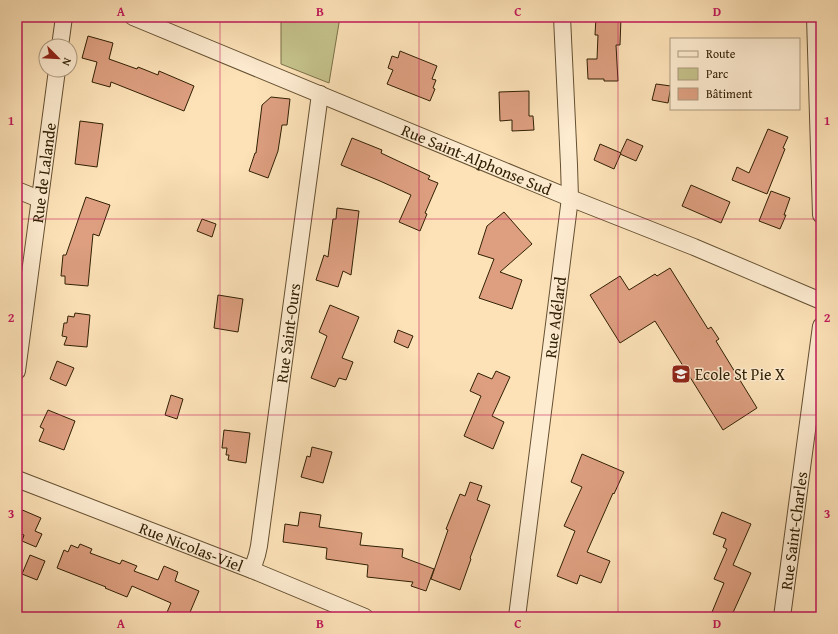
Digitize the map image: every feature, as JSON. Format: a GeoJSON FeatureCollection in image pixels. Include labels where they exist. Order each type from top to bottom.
{"type":"FeatureCollection","features":[{"type":"Feature","properties":{"kind":"street"},"geometry":{"type":"LineString","coordinates":[[61,38],[64,17]]}},
{"type":"Feature","properties":{"kind":"street","name":"Rue Saint-Alphonse Sud"},"geometry":{"type":"LineString","coordinates":[[132,17],[821,300]]}},
{"type":"Feature","properties":{"kind":"street","name":"Rue Adélard"},"geometry":{"type":"LineString","coordinates":[[516,617],[570,198],[562,17]]}},
{"type":"Feature","properties":{"kind":"street"},"geometry":{"type":"LineString","coordinates":[[815,17],[821,215]]}},
{"type":"Feature","properties":{"kind":"street","name":"Rue de Lalande"},"geometry":{"type":"LineString","coordinates":[[17,371],[56,78]]}},
{"type":"Feature","properties":{"kind":"street","name":"Rue Saint-Ours"},"geometry":{"type":"LineString","coordinates":[[252,570],[258,555],[320,94]]}},
{"type":"Feature","properties":{"kind":"street"},"geometry":{"type":"LineString","coordinates":[[17,190],[39,199]]}},
{"type":"Feature","properties":{"kind":"street","name":"Rue Saint-Charles"},"geometry":{"type":"LineString","coordinates":[[782,617],[821,326]]}},
{"type":"Feature","properties":{"kind":"street","name":"Rue Nicolas-Viel"},"geometry":{"type":"LineString","coordinates":[[17,479],[252,570],[365,617]]}},
{"type":"Feature","properties":{"kind":"green space"},"geometry":{"type":"Polygon","coordinates":[[[281,17],[340,17],[329,83],[281,64],[281,17]]]}},
{"type":"Feature","properties":{"kind":"building"},"geometry":{"type":"Polygon","coordinates":[[[596,17],[621,17],[620,45],[616,45],[618,81],[588,79],[587,59],[597,59],[598,35],[595,35],[596,17]]]}},
{"type":"Feature","properties":{"kind":"building"},"geometry":{"type":"Polygon","coordinates":[[[88,36],[113,43],[109,59],[137,69],[138,67],[158,75],[159,71],[194,86],[184,111],[111,82],[110,87],[92,82],[97,62],[82,58],[88,36]]]}},
{"type":"Feature","properties":{"kind":"building"},"geometry":{"type":"Polygon","coordinates":[[[400,51],[437,66],[432,79],[436,80],[433,88],[435,89],[430,101],[387,84],[393,70],[388,68],[392,56],[398,58],[400,51]]]}},
{"type":"Feature","properties":{"kind":"building"},"geometry":{"type":"Polygon","coordinates":[[[656,84],[670,86],[668,103],[652,100],[656,84]]]}},
{"type":"Feature","properties":{"kind":"building"},"geometry":{"type":"Polygon","coordinates":[[[529,91],[529,116],[533,116],[534,130],[512,131],[512,120],[500,121],[499,92],[529,91]]]}},
{"type":"Feature","properties":{"kind":"building"},"geometry":{"type":"Polygon","coordinates":[[[271,97],[290,99],[287,125],[282,125],[278,151],[268,178],[249,171],[256,153],[262,105],[271,97]]]}},
{"type":"Feature","properties":{"kind":"building"},"geometry":{"type":"Polygon","coordinates":[[[80,121],[103,124],[97,167],[75,164],[80,121]]]}},
{"type":"Feature","properties":{"kind":"building"},"geometry":{"type":"Polygon","coordinates":[[[768,129],[788,137],[783,148],[785,149],[767,194],[732,180],[737,167],[749,173],[768,129]]]}},
{"type":"Feature","properties":{"kind":"building"},"geometry":{"type":"Polygon","coordinates":[[[352,138],[382,150],[381,153],[430,176],[428,179],[438,183],[425,213],[427,214],[420,231],[399,222],[411,195],[341,165],[352,138]]]}},
{"type":"Feature","properties":{"kind":"building"},"geometry":{"type":"Polygon","coordinates":[[[627,139],[643,146],[636,161],[620,154],[627,139]]]}},
{"type":"Feature","properties":{"kind":"building"},"geometry":{"type":"Polygon","coordinates":[[[600,144],[621,153],[614,169],[594,160],[600,144]]]}},
{"type":"Feature","properties":{"kind":"building"},"geometry":{"type":"Polygon","coordinates":[[[691,185],[730,202],[721,223],[682,206],[691,185]]]}},
{"type":"Feature","properties":{"kind":"building"},"geometry":{"type":"Polygon","coordinates":[[[771,191],[790,198],[784,215],[786,215],[780,229],[759,221],[771,191]]]}},
{"type":"Feature","properties":{"kind":"building"},"geometry":{"type":"Polygon","coordinates":[[[86,197],[110,205],[99,236],[93,234],[88,286],[65,284],[65,276],[61,276],[63,255],[66,255],[86,197]]]}},
{"type":"Feature","properties":{"kind":"building"},"geometry":{"type":"Polygon","coordinates":[[[337,208],[359,211],[351,275],[343,271],[338,287],[316,280],[324,255],[328,257],[333,219],[336,219],[337,208]]]}},
{"type":"Feature","properties":{"kind":"building"},"geometry":{"type":"Polygon","coordinates":[[[504,212],[532,244],[500,272],[522,280],[512,309],[479,298],[494,259],[478,254],[487,226],[504,212]]]}},
{"type":"Feature","properties":{"kind":"building"},"geometry":{"type":"Polygon","coordinates":[[[202,219],[216,224],[212,237],[197,231],[202,219]]]}},
{"type":"Feature","properties":{"kind":"building"},"geometry":{"type":"Polygon","coordinates":[[[670,268],[708,329],[711,327],[719,339],[716,341],[757,408],[723,430],[655,321],[620,343],[590,295],[620,276],[629,290],[655,274],[657,276],[670,268]]]}},
{"type":"Feature","properties":{"kind":"building"},"geometry":{"type":"Polygon","coordinates":[[[218,295],[243,299],[238,332],[214,328],[218,295]]]}},
{"type":"Feature","properties":{"kind":"building"},"geometry":{"type":"Polygon","coordinates":[[[330,305],[359,317],[342,358],[353,362],[346,380],[339,378],[335,387],[311,378],[327,336],[319,332],[330,305]]]}},
{"type":"Feature","properties":{"kind":"building"},"geometry":{"type":"Polygon","coordinates":[[[75,313],[90,315],[87,347],[64,345],[67,337],[62,336],[64,323],[67,323],[68,316],[74,317],[75,313]]]}},
{"type":"Feature","properties":{"kind":"building"},"geometry":{"type":"Polygon","coordinates":[[[398,330],[413,336],[408,348],[394,342],[398,330]]]}},
{"type":"Feature","properties":{"kind":"building"},"geometry":{"type":"Polygon","coordinates":[[[57,361],[74,368],[66,386],[50,379],[57,361]]]}},
{"type":"Feature","properties":{"kind":"building"},"geometry":{"type":"Polygon","coordinates":[[[496,371],[510,377],[492,416],[504,422],[493,449],[464,436],[481,396],[470,391],[478,373],[492,379],[496,371]]]}},
{"type":"Feature","properties":{"kind":"building"},"geometry":{"type":"Polygon","coordinates":[[[171,395],[183,399],[177,419],[165,415],[171,395]]]}},
{"type":"Feature","properties":{"kind":"building"},"geometry":{"type":"Polygon","coordinates":[[[48,410],[75,421],[64,450],[39,441],[44,429],[40,427],[48,410]]]}},
{"type":"Feature","properties":{"kind":"building"},"geometry":{"type":"Polygon","coordinates":[[[224,430],[250,433],[246,463],[228,460],[229,455],[226,455],[227,448],[222,448],[224,430]]]}},
{"type":"Feature","properties":{"kind":"building"},"geometry":{"type":"Polygon","coordinates":[[[312,447],[332,452],[323,483],[301,477],[307,456],[310,457],[312,447]]]}},
{"type":"Feature","properties":{"kind":"building"},"geometry":{"type":"Polygon","coordinates":[[[582,454],[624,472],[587,552],[610,561],[601,583],[580,575],[577,584],[557,576],[575,531],[564,526],[582,487],[571,482],[582,454]]]}},
{"type":"Feature","properties":{"kind":"building"},"geometry":{"type":"Polygon","coordinates":[[[470,482],[482,486],[477,500],[490,505],[470,558],[471,559],[460,590],[431,579],[448,530],[446,529],[460,494],[465,496],[470,482]]]}},
{"type":"Feature","properties":{"kind":"building"},"geometry":{"type":"Polygon","coordinates":[[[20,509],[41,518],[35,531],[42,534],[36,547],[22,541],[24,535],[17,532],[17,517],[20,509]]]}},
{"type":"Feature","properties":{"kind":"building"},"geometry":{"type":"Polygon","coordinates":[[[300,512],[321,515],[319,527],[362,533],[360,545],[403,549],[402,557],[434,569],[426,591],[411,586],[413,582],[367,577],[368,565],[326,559],[327,548],[283,542],[285,524],[298,526],[300,512]]]}},
{"type":"Feature","properties":{"kind":"building"},"geometry":{"type":"Polygon","coordinates":[[[722,512],[751,524],[733,565],[751,573],[731,617],[710,617],[724,583],[714,579],[727,549],[723,547],[726,539],[713,534],[722,512]]]}},
{"type":"Feature","properties":{"kind":"building"},"geometry":{"type":"Polygon","coordinates":[[[80,544],[92,549],[90,553],[120,564],[122,560],[137,566],[134,571],[158,580],[164,566],[178,572],[175,581],[199,591],[188,617],[165,617],[171,603],[132,586],[127,597],[105,588],[106,587],[57,568],[64,550],[68,552],[71,545],[78,548],[80,544]]]}},
{"type":"Feature","properties":{"kind":"building"},"geometry":{"type":"Polygon","coordinates":[[[30,555],[45,561],[37,580],[22,574],[30,555]]]}},
{"type":"Feature","properties":{"kind":"place","name":"Ecole St Pie X"},"geometry":{"type":"Point","coordinates":[681,374]}}]}
